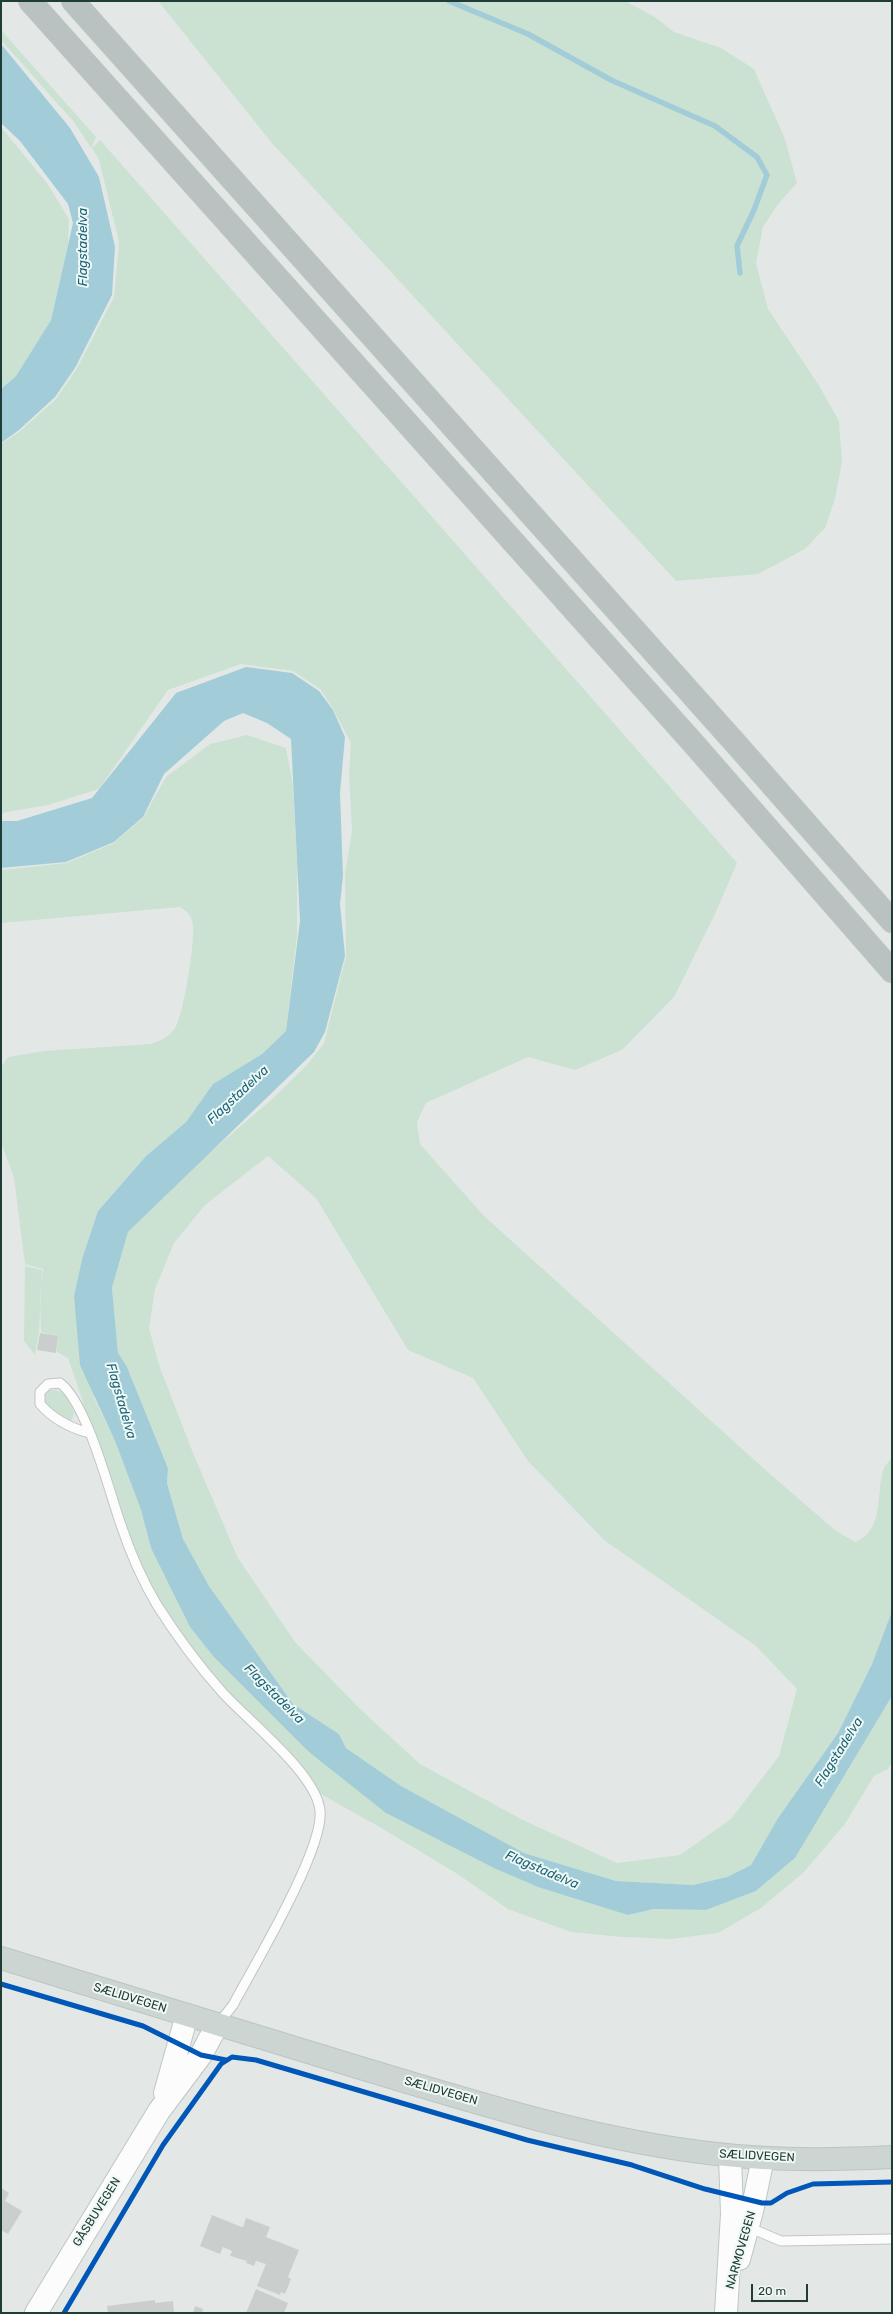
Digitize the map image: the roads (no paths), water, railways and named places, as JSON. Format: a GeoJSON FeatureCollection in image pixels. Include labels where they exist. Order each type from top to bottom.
{"type":"FeatureCollection","features":[{"type":"Feature","properties":{"kind":"highway"},"geometry":{"type":"LineString","coordinates":[[30,1],[694,744],[892,971]]}},
{"type":"Feature","properties":{"kind":"highway"},"geometry":{"type":"LineString","coordinates":[[73,1],[732,739],[892,922]]}},
{"type":"Feature","properties":{"kind":"main road","name":"SÆLIDVEGEN"},"geometry":{"type":"LineString","coordinates":[[1,1958],[217,2025],[406,2081],[562,2124],[667,2147],[730,2156],[763,2158],[892,2157]]}},
{"type":"Feature","properties":{"kind":"main road","name":"GÅSBUVEGEN"},"geometry":{"type":"LineString","coordinates":[[159,2111],[173,2070],[187,2015]]}},
{"type":"Feature","properties":{"kind":"main road","name":"GÅSBUVEGEN"},"geometry":{"type":"LineString","coordinates":[[36,2313],[159,2111],[201,2055],[217,2025]]}},
{"type":"Feature","properties":{"kind":"main road","name":"NARMOVEGEN"},"geometry":{"type":"LineString","coordinates":[[727,2304],[732,2214],[730,2156]]}},
{"type":"Feature","properties":{"kind":"main road","name":"NARMOVEGEN"},"geometry":{"type":"LineString","coordinates":[[727,2304],[748,2227],[763,2158]]}},
{"type":"Feature","properties":{"kind":"lane"},"geometry":{"type":"LineString","coordinates":[[89,1433],[79,1430],[48,1413],[40,1404],[40,1392],[48,1384],[60,1383],[70,1390],[89,1433],[103,1468],[129,1547],[156,1603],[176,1634],[207,1675],[305,1777],[318,1800],[320,1823],[308,1862],[234,2005],[217,2025]]}},
{"type":"Feature","properties":{"kind":"lane"},"geometry":{"type":"LineString","coordinates":[[748,2227],[781,2241],[892,2239]]}},
{"type":"Feature","properties":{"kind":"water","name":"Flagstadelva"},"geometry":{"type":"Polygon","coordinates":[[[1,44],[70,128],[99,177],[115,247],[112,295],[75,368],[55,397],[19,430],[1,443],[1,389],[16,376],[51,320],[73,223],[68,204],[20,141],[1,123],[1,44]]]}},
{"type":"Feature","properties":{"kind":"water","name":"Flagstadelva"},"geometry":{"type":"Polygon","coordinates":[[[246,667],[292,673],[319,691],[333,710],[345,737],[340,793],[343,876],[340,904],[345,956],[325,1032],[314,1052],[128,1232],[112,1288],[118,1353],[127,1367],[168,1468],[167,1483],[183,1539],[209,1586],[293,1704],[339,1734],[346,1748],[401,1786],[524,1853],[616,1881],[693,1885],[727,1877],[751,1865],[778,1818],[838,1733],[872,1664],[892,1611],[892,1696],[795,1858],[756,1891],[706,1910],[654,1909],[628,1915],[538,1887],[494,1868],[386,1813],[309,1752],[214,1657],[190,1627],[151,1548],[141,1510],[115,1441],[80,1365],[74,1296],[82,1259],[98,1211],[146,1156],[186,1122],[213,1084],[262,1054],[286,1031],[300,921],[291,739],[267,723],[243,713],[224,721],[164,774],[143,817],[114,842],[66,862],[1,868],[1,821],[17,821],[92,798],[176,693],[246,667]]]}},
{"type":"Feature","properties":{"kind":"waterway"},"geometry":{"type":"LineString","coordinates":[[449,1],[528,34],[611,80],[715,126],[757,157],[767,175],[754,210],[737,246],[740,273]]}}]}
